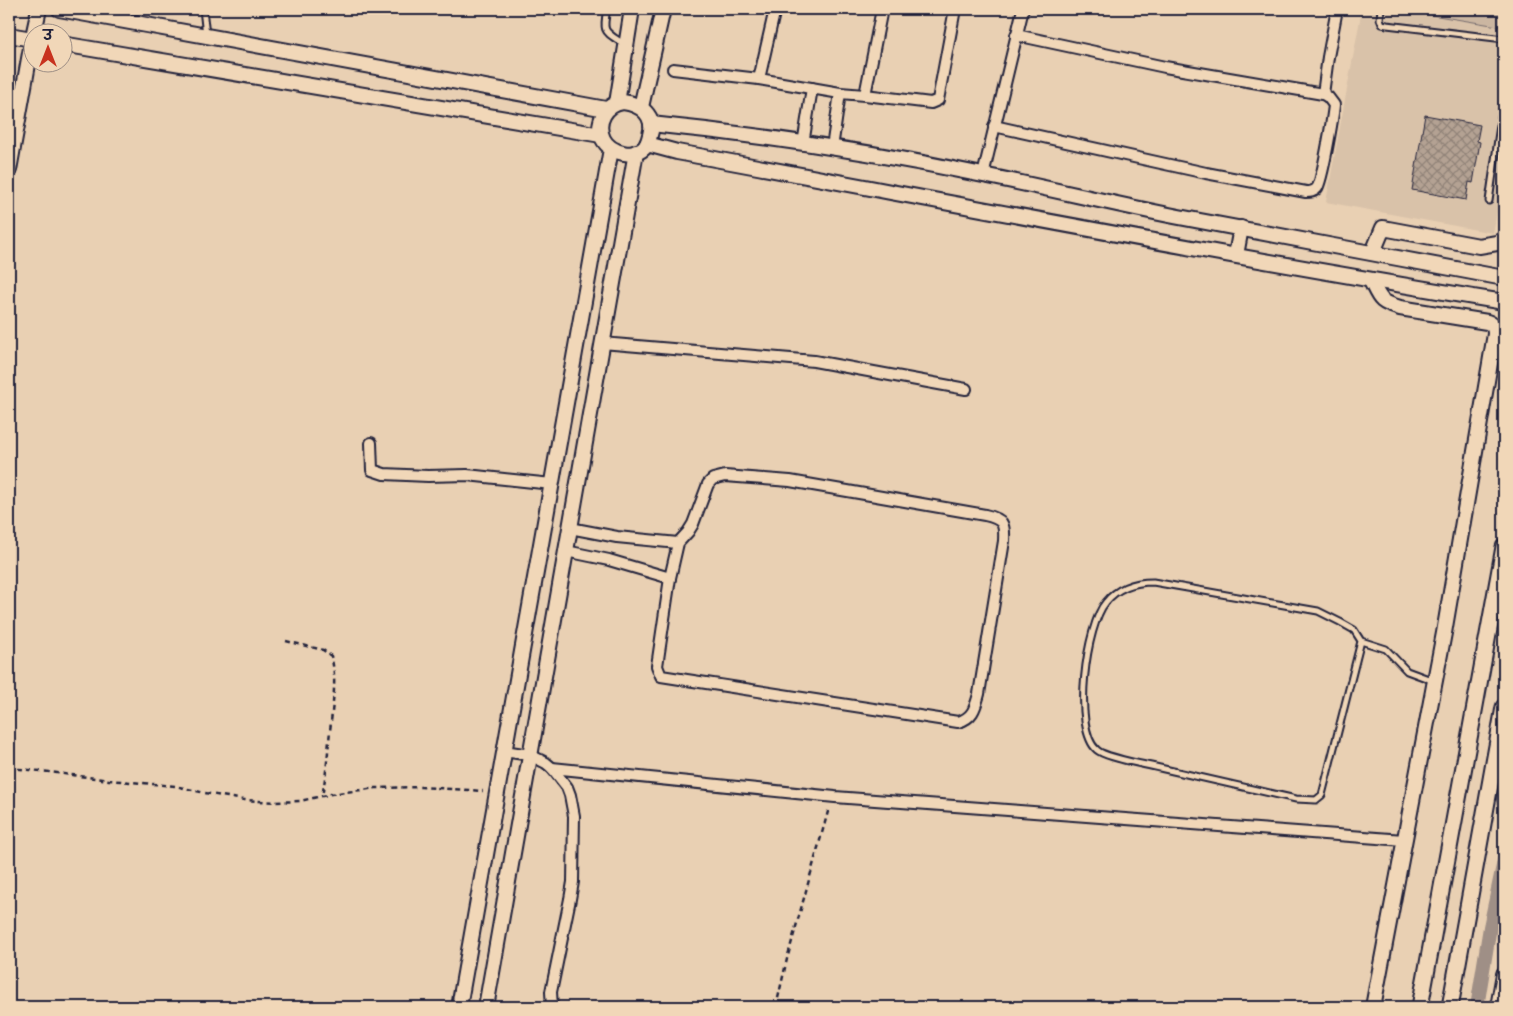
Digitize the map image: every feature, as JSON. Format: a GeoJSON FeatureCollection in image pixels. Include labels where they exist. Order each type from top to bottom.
{"type":"FeatureCollection","features":[{"type":"Feature","properties":{"kind":"main road"},"geometry":{"type":"LineString","coordinates":[[1420,1007],[1504,546]]}},
{"type":"Feature","properties":{"kind":"main road"},"geometry":{"type":"LineString","coordinates":[[1450,1007],[1504,707]]}},
{"type":"Feature","properties":{"kind":"street"},"geometry":{"type":"LineString","coordinates":[[36,22],[39,9]]}},
{"type":"Feature","properties":{"kind":"street"},"geometry":{"type":"LineString","coordinates":[[59,9],[612,106],[629,102],[641,108],[649,116],[651,132],[642,148],[602,343],[486,1007]]}},
{"type":"Feature","properties":{"kind":"street"},"geometry":{"type":"LineString","coordinates":[[632,9],[612,106],[600,126],[601,135],[605,143],[611,149],[619,152],[628,153],[642,148],[677,152],[1236,256],[1504,302]]}},
{"type":"Feature","properties":{"kind":"street"},"geometry":{"type":"LineString","coordinates":[[641,108],[663,9]]}},
{"type":"Feature","properties":{"kind":"street"},"geometry":{"type":"LineString","coordinates":[[760,79],[775,9]]}},
{"type":"Feature","properties":{"kind":"street"},"geometry":{"type":"LineString","coordinates":[[865,95],[882,9]]}},
{"type":"Feature","properties":{"kind":"street"},"geometry":{"type":"LineString","coordinates":[[673,69],[760,79],[840,93],[936,102],[938,100],[955,9]]}},
{"type":"Feature","properties":{"kind":"street"},"geometry":{"type":"LineString","coordinates":[[983,175],[1023,9]]}},
{"type":"Feature","properties":{"kind":"street"},"geometry":{"type":"LineString","coordinates":[[1323,94],[1328,57],[1338,9]]}},
{"type":"Feature","properties":{"kind":"street"},"geometry":{"type":"LineString","coordinates":[[9,35],[22,38]]}},
{"type":"Feature","properties":{"kind":"street"},"geometry":{"type":"LineString","coordinates":[[994,126],[1206,173],[1306,192],[1312,192],[1319,184],[1334,106],[1332,101],[1323,94],[1165,67],[1016,35]]}},
{"type":"Feature","properties":{"kind":"street"},"geometry":{"type":"LineString","coordinates":[[72,46],[601,135]]}},
{"type":"Feature","properties":{"kind":"street"},"geometry":{"type":"LineString","coordinates":[[9,170],[26,72]]}},
{"type":"Feature","properties":{"kind":"street"},"geometry":{"type":"LineString","coordinates":[[803,144],[812,88]]}},
{"type":"Feature","properties":{"kind":"street"},"geometry":{"type":"LineString","coordinates":[[832,148],[840,93]]}},
{"type":"Feature","properties":{"kind":"street"},"geometry":{"type":"LineString","coordinates":[[651,124],[876,154],[1178,217],[1504,278]]}},
{"type":"Feature","properties":{"kind":"street"},"geometry":{"type":"LineString","coordinates":[[459,1007],[611,149]]}},
{"type":"Feature","properties":{"kind":"street"},"geometry":{"type":"LineString","coordinates":[[1236,256],[1241,228]]}},
{"type":"Feature","properties":{"kind":"street"},"geometry":{"type":"LineString","coordinates":[[1373,252],[1384,228],[1479,246],[1496,243],[1504,239]]}},
{"type":"Feature","properties":{"kind":"street"},"geometry":{"type":"LineString","coordinates":[[1371,280],[1379,297],[1387,304],[1400,308],[1486,322],[1490,323],[1495,329],[1434,681],[1373,1007]]}},
{"type":"Feature","properties":{"kind":"street"},"geometry":{"type":"LineString","coordinates":[[602,343],[814,362],[966,389]]}},
{"type":"Feature","properties":{"kind":"street"},"geometry":{"type":"LineString","coordinates":[[371,443],[372,470],[381,474],[467,475],[552,484]]}},
{"type":"Feature","properties":{"kind":"street"},"geometry":{"type":"LineString","coordinates":[[725,476],[799,482],[985,515],[1000,520],[1004,525],[1004,541],[979,694],[974,712],[969,717],[958,722],[661,676],[657,666],[670,578],[678,543],[688,532],[708,484],[725,476]]}},
{"type":"Feature","properties":{"kind":"street"},"geometry":{"type":"LineString","coordinates":[[570,528],[617,537],[678,543]]}},
{"type":"Feature","properties":{"kind":"street"},"geometry":{"type":"LineString","coordinates":[[566,551],[609,560],[670,578]]}},
{"type":"Feature","properties":{"kind":"street"},"geometry":{"type":"LineString","coordinates":[[504,750],[530,755],[552,768],[567,787],[574,816],[573,882],[551,992],[552,1007]]}},
{"type":"Feature","properties":{"kind":"street"},"geometry":{"type":"LineString","coordinates":[[552,768],[835,797],[1404,840]]}},
{"type":"Feature","properties":{"kind":"street"},"geometry":{"type":"LineString","coordinates":[[1498,1007],[1504,974]]}},
{"type":"Feature","properties":{"kind":"lane"},"geometry":{"type":"LineString","coordinates":[[203,9],[206,35]]}},
{"type":"Feature","properties":{"kind":"lane"},"geometry":{"type":"LineString","coordinates":[[607,9],[604,25],[607,32],[626,45]]}},
{"type":"Feature","properties":{"kind":"lane"},"geometry":{"type":"LineString","coordinates":[[1381,9],[1380,19],[1382,24],[1504,39]]}},
{"type":"Feature","properties":{"kind":"lane"},"geometry":{"type":"LineString","coordinates":[[1488,201],[1504,98]]}},
{"type":"Feature","properties":{"kind":"lane"},"geometry":{"type":"LineString","coordinates":[[1361,641],[1322,795],[1316,800],[1296,799],[1128,761],[1097,751],[1087,734],[1082,702],[1086,665],[1098,614],[1115,592],[1126,586],[1142,582],[1153,582],[1318,611],[1354,630],[1361,641],[1386,649],[1407,671],[1434,681]]}},
{"type":"Feature","properties":{"kind":"path"},"geometry":{"type":"LineString","coordinates":[[286,641],[323,650],[331,656],[333,662],[333,694],[322,796]]}},
{"type":"Feature","properties":{"kind":"path"},"geometry":{"type":"LineString","coordinates":[[9,768],[175,786],[244,800],[276,802],[300,801],[353,790],[393,787],[459,788],[497,792]]}},
{"type":"Feature","properties":{"kind":"path"},"geometry":{"type":"LineString","coordinates":[[776,1007],[810,876],[829,809],[835,797]]}},
{"type":"Feature","properties":{"kind":"shaded area"},"geometry":{"type":"Polygon","coordinates":[[[1362,9],[1504,9],[1504,175],[1493,233],[1326,202],[1362,9]]]}},
{"type":"Feature","properties":{"kind":"shaded area"},"geometry":{"type":"Polygon","coordinates":[[[1395,9],[1504,9],[1504,27],[1395,9]]]}},
{"type":"Feature","properties":{"kind":"building"},"geometry":{"type":"Polygon","coordinates":[[[1425,115],[1480,125],[1477,141],[1480,142],[1473,183],[1469,182],[1466,200],[1412,190],[1425,115]]]}},
{"type":"Feature","properties":{"kind":"waterway"},"geometry":{"type":"LineString","coordinates":[[1477,1007],[1490,927],[1504,861]]}}]}
